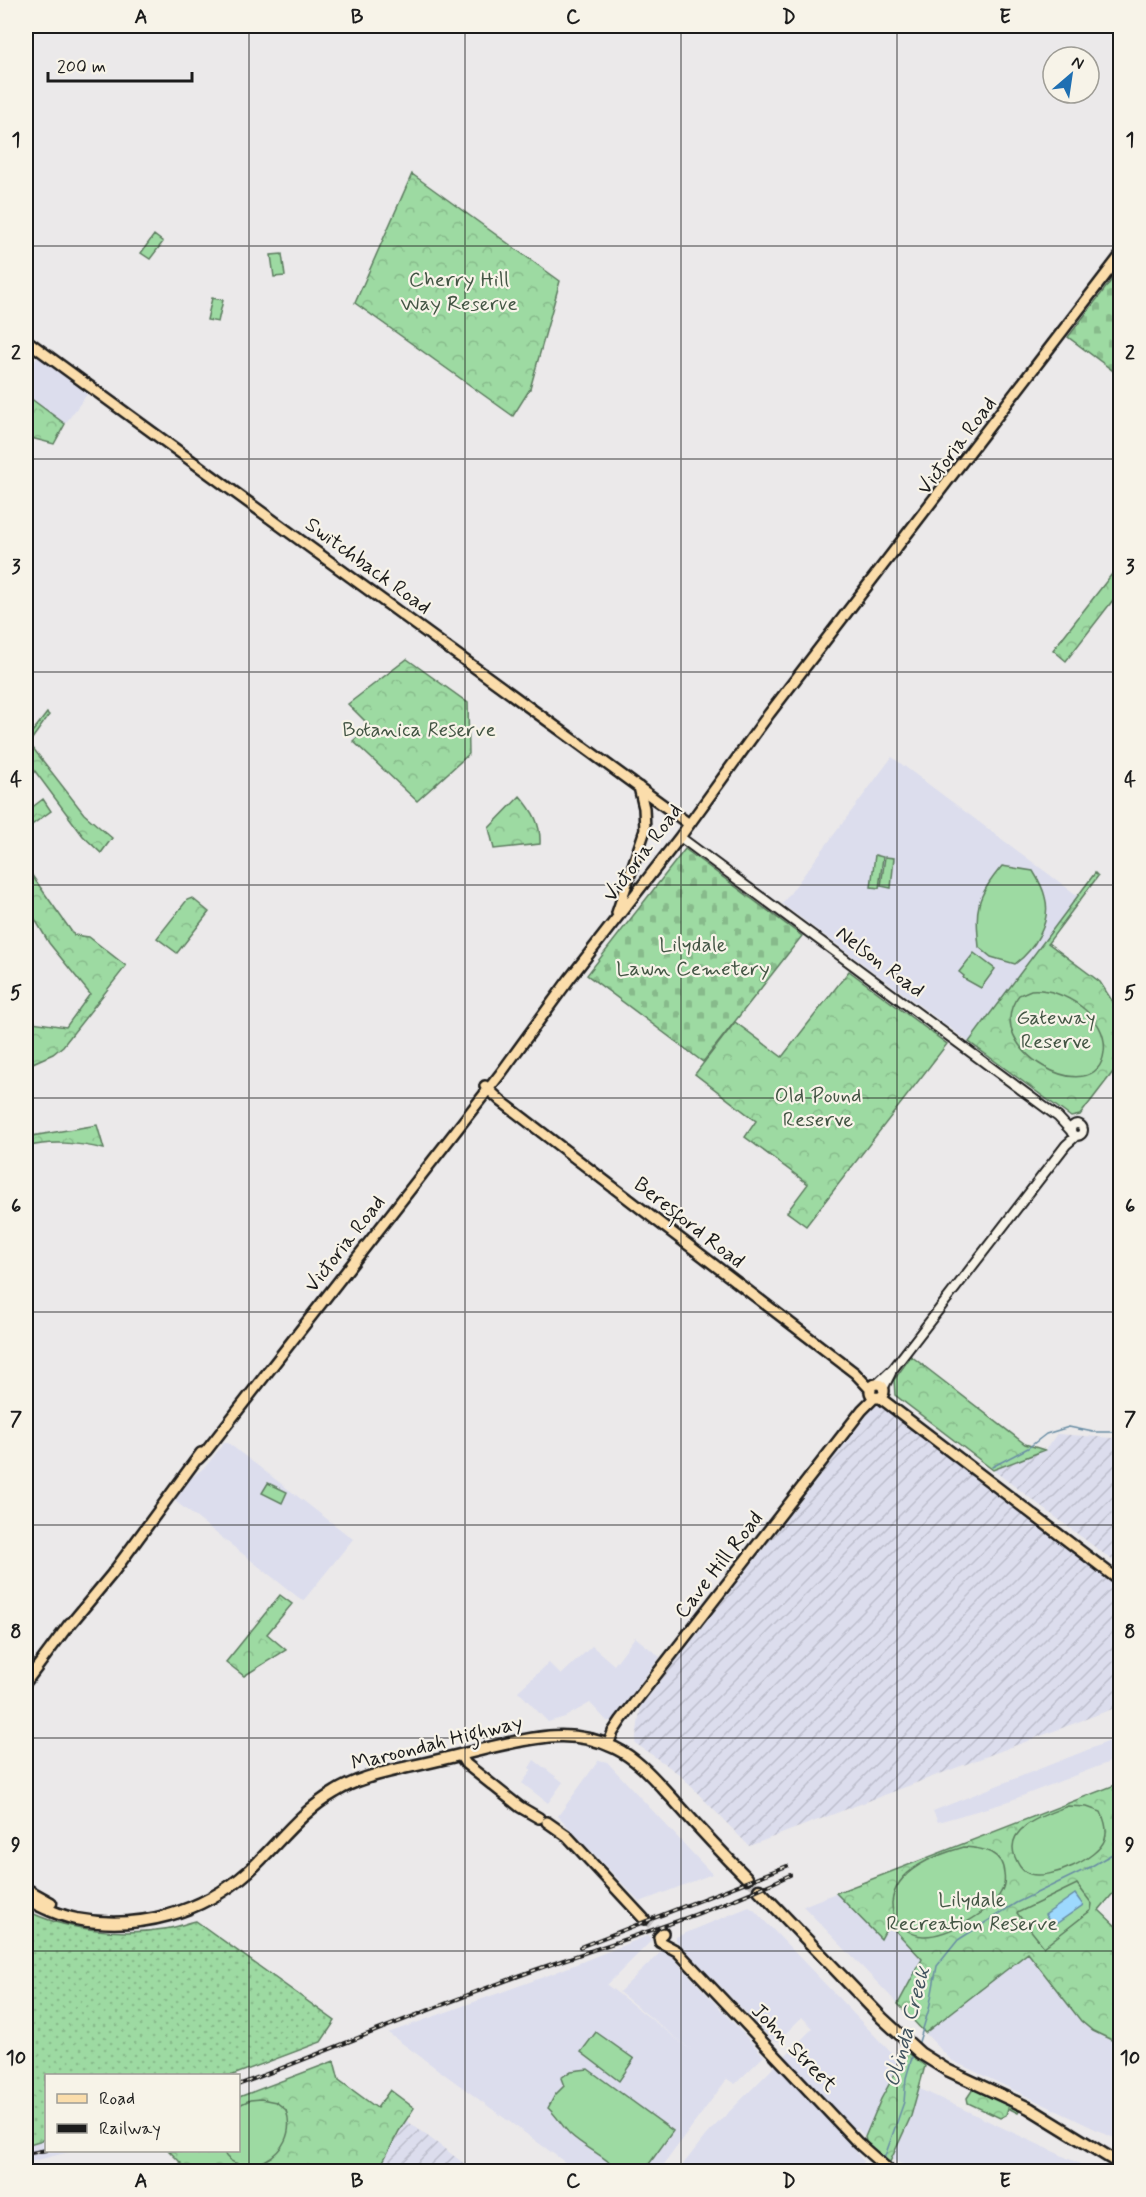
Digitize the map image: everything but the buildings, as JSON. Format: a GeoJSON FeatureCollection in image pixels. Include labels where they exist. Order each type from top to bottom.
{"type":"FeatureCollection","features":[{"type":"Feature","properties":{"kind":"highway","name":"Maroondah Highway"},"geometry":{"type":"LineString","coordinates":[[26,1899],[76,1919],[104,1922],[149,1920],[178,1913],[223,1891],[259,1861],[299,1818],[338,1790],[377,1775],[524,1739],[556,1735],[584,1737],[622,1752],[647,1772],[747,1878]]}},
{"type":"Feature","properties":{"kind":"highway","name":"Maroondah Highway"},"geometry":{"type":"LineString","coordinates":[[26,1889],[68,1910],[126,1922]]}},
{"type":"Feature","properties":{"kind":"highway"},"geometry":{"type":"LineString","coordinates":[[759,1890],[882,2018],[916,2050],[947,2070],[1029,2108],[1120,2164]]}},
{"type":"Feature","properties":{"kind":"main road","name":"Victoria Road"},"geometry":{"type":"LineString","coordinates":[[26,1682],[112,1574],[198,1459],[680,837],[757,729],[1120,256]]}},
{"type":"Feature","properties":{"kind":"main road","name":"Switchback Road"},"geometry":{"type":"LineString","coordinates":[[26,340],[688,824]]}},
{"type":"Feature","properties":{"kind":"main road"},"geometry":{"type":"LineString","coordinates":[[612,923],[644,836],[645,816],[639,787]]}},
{"type":"Feature","properties":{"kind":"main road","name":"Beresford Road"},"geometry":{"type":"LineString","coordinates":[[485,1089],[855,1373],[916,1424],[1120,1581]]}},
{"type":"Feature","properties":{"kind":"main road","name":"Beresford Road"},"geometry":{"type":"LineString","coordinates":[[877,1391],[1120,1575]]}},
{"type":"Feature","properties":{"kind":"main road","name":"Cave Hill Road"},"geometry":{"type":"LineString","coordinates":[[608,1745],[621,1720],[877,1391]]}},
{"type":"Feature","properties":{"kind":"main road"},"geometry":{"type":"LineString","coordinates":[[460,1755],[466,1764],[520,1807],[567,1836],[614,1884],[643,1919]]}},
{"type":"Feature","properties":{"kind":"main road","name":"John Street"},"geometry":{"type":"LineString","coordinates":[[661,1936],[858,2143],[889,2170]]}},
{"type":"Feature","properties":{"kind":"street","name":"Nelson Road"},"geometry":{"type":"LineString","coordinates":[[680,837],[1058,1117],[1073,1131]]}},
{"type":"Feature","properties":{"kind":"street","name":"Cave Hill Road"},"geometry":{"type":"LineString","coordinates":[[877,1391],[1066,1145],[1073,1131]]}},
{"type":"Feature","properties":{"kind":"shaded area"},"geometry":{"type":"Polygon","coordinates":[[[38,356],[88,393],[65,424],[26,395],[26,373],[38,356]]]}},
{"type":"Feature","properties":{"kind":"shaded area"},"geometry":{"type":"Polygon","coordinates":[[[892,757],[1078,896],[969,1042],[782,904],[892,757]]]}},
{"type":"Feature","properties":{"kind":"shaded area"},"geometry":{"type":"Polygon","coordinates":[[[884,1404],[1120,1587],[1120,1706],[749,1846],[679,1774],[635,1743],[641,1706],[875,1405],[884,1404]]]}},
{"type":"Feature","properties":{"kind":"shaded area"},"geometry":{"type":"Polygon","coordinates":[[[1057,1434],[1112,1438],[1120,1436],[1120,1566],[993,1470],[1045,1450],[1057,1434]]]}},
{"type":"Feature","properties":{"kind":"shaded area"},"geometry":{"type":"Polygon","coordinates":[[[224,1443],[228,1443],[353,1539],[303,1601],[175,1501],[190,1479],[206,1466],[224,1443]]]}},
{"type":"Feature","properties":{"kind":"shaded area"},"geometry":{"type":"Polygon","coordinates":[[[635,1637],[660,1657],[612,1721],[607,1721],[590,1703],[565,1717],[548,1722],[518,1691],[549,1663],[561,1675],[592,1646],[614,1665],[635,1637]]]}},
{"type":"Feature","properties":{"kind":"shaded area"},"geometry":{"type":"Polygon","coordinates":[[[1120,1737],[1120,1758],[1001,1804],[938,1822],[933,1811],[1120,1737]]]}},
{"type":"Feature","properties":{"kind":"shaded area"},"geometry":{"type":"Polygon","coordinates":[[[534,1760],[563,1782],[548,1803],[522,1783],[532,1770],[529,1768],[534,1760]]]}},
{"type":"Feature","properties":{"kind":"shaded area"},"geometry":{"type":"Polygon","coordinates":[[[599,1760],[607,1762],[712,1874],[640,1902],[558,1816],[599,1760]]]}},
{"type":"Feature","properties":{"kind":"shaded area"},"geometry":{"type":"Polygon","coordinates":[[[836,1893],[881,1939],[889,1924],[922,1959],[898,2004],[803,1906],[836,1893]]]}},
{"type":"Feature","properties":{"kind":"shaded area"},"geometry":{"type":"Polygon","coordinates":[[[749,1907],[901,2063],[881,2099],[865,2137],[857,2128],[846,2138],[863,2161],[864,2171],[678,2171],[706,2135],[813,2028],[802,2017],[778,2041],[772,2040],[676,1940],[676,1937],[749,1907]]]}},
{"type":"Feature","properties":{"kind":"shaded area"},"geometry":{"type":"Polygon","coordinates":[[[649,1935],[651,1941],[607,1985],[691,2050],[619,1992],[663,1950],[666,1950],[764,2056],[735,2084],[727,2079],[659,2171],[577,2171],[388,2033],[549,1975],[649,1935]]]}},
{"type":"Feature","properties":{"kind":"shaded area"},"geometry":{"type":"Polygon","coordinates":[[[1028,1953],[1081,2021],[1093,2031],[1120,2044],[1120,2141],[951,2060],[925,2033],[1028,1953]]]}},
{"type":"Feature","properties":{"kind":"shaded area"},"geometry":{"type":"Polygon","coordinates":[[[918,2088],[1095,2171],[916,2171],[891,2159],[911,2116],[918,2088]]]}},
{"type":"Feature","properties":{"kind":"shaded area"},"geometry":{"type":"Polygon","coordinates":[[[406,2120],[474,2171],[378,2172],[406,2120]]]}},
{"type":"Feature","properties":{"kind":"shaded area"},"geometry":{"type":"Polygon","coordinates":[[[45,2140],[45,2152],[69,2152],[26,2163],[26,2145],[45,2140]]]}},
{"type":"Feature","properties":{"kind":"green space","name":"Cherry Hill Way Reserve"},"geometry":{"type":"Polygon","coordinates":[[[412,174],[560,281],[530,389],[513,416],[355,303],[412,174]]]}},
{"type":"Feature","properties":{"kind":"green space"},"geometry":{"type":"Polygon","coordinates":[[[154,235],[163,242],[150,259],[141,253],[154,235]]]}},
{"type":"Feature","properties":{"kind":"green space"},"geometry":{"type":"Polygon","coordinates":[[[282,254],[285,276],[274,277],[271,255],[282,254]]]}},
{"type":"Feature","properties":{"kind":"green space"},"geometry":{"type":"Polygon","coordinates":[[[1120,269],[1120,376],[1068,337],[1120,269]]]}},
{"type":"Feature","properties":{"kind":"green space"},"geometry":{"type":"Polygon","coordinates":[[[212,298],[223,300],[218,322],[207,320],[212,298]]]}},
{"type":"Feature","properties":{"kind":"green space"},"geometry":{"type":"Polygon","coordinates":[[[26,395],[65,424],[54,444],[31,438],[26,434],[26,395]]]}},
{"type":"Feature","properties":{"kind":"green space"},"geometry":{"type":"Polygon","coordinates":[[[1112,574],[1120,580],[1120,591],[1066,661],[1053,650],[1112,574]]]}},
{"type":"Feature","properties":{"kind":"green space","name":"Botanica Reserve"},"geometry":{"type":"Polygon","coordinates":[[[407,659],[468,703],[469,754],[417,801],[353,741],[370,726],[348,704],[407,659]]]}},
{"type":"Feature","properties":{"kind":"green space"},"geometry":{"type":"Polygon","coordinates":[[[47,713],[49,715],[29,743],[84,814],[112,838],[101,853],[83,836],[26,759],[26,740],[47,713]]]}},
{"type":"Feature","properties":{"kind":"green space"},"geometry":{"type":"Polygon","coordinates":[[[520,796],[535,818],[540,844],[494,849],[489,828],[520,796]]]}},
{"type":"Feature","properties":{"kind":"green space"},"geometry":{"type":"Polygon","coordinates":[[[43,799],[51,811],[26,829],[26,812],[43,799]]]}},
{"type":"Feature","properties":{"kind":"green space","name":"Lilydale Lawn Cemetery"},"geometry":{"type":"Polygon","coordinates":[[[685,849],[802,936],[703,1062],[587,975],[685,849]]]}},
{"type":"Feature","properties":{"kind":"green space"},"geometry":{"type":"Polygon","coordinates":[[[875,855],[883,857],[879,888],[871,887],[875,855]]]}},
{"type":"Feature","properties":{"kind":"green space"},"geometry":{"type":"Polygon","coordinates":[[[885,857],[894,858],[891,888],[881,886],[885,857]]]}},
{"type":"Feature","properties":{"kind":"green space"},"geometry":{"type":"Polygon","coordinates":[[[1002,866],[1033,871],[1045,897],[1046,916],[1040,935],[1029,951],[1015,964],[991,957],[979,947],[977,922],[979,904],[987,886],[1002,866]]]}},
{"type":"Feature","properties":{"kind":"green space"},"geometry":{"type":"Polygon","coordinates":[[[26,867],[74,935],[89,937],[126,966],[63,1046],[53,1054],[26,1066],[26,1021],[66,1027],[90,994],[49,943],[26,904],[26,867]]]}},
{"type":"Feature","properties":{"kind":"green space","name":"Gateway Reserve"},"geometry":{"type":"Polygon","coordinates":[[[1095,873],[1098,876],[1048,943],[1100,982],[1120,1013],[1120,1065],[1080,1115],[1071,1117],[969,1042],[1095,873]]]}},
{"type":"Feature","properties":{"kind":"green space"},"geometry":{"type":"Polygon","coordinates":[[[192,898],[209,912],[177,953],[157,938],[187,900],[192,898]]]}},
{"type":"Feature","properties":{"kind":"green space"},"geometry":{"type":"Polygon","coordinates":[[[974,953],[995,969],[981,988],[963,978],[964,976],[959,972],[974,953]]]}},
{"type":"Feature","properties":{"kind":"green space","name":"Old Pound Reserve"},"geometry":{"type":"Polygon","coordinates":[[[849,971],[947,1044],[806,1226],[787,1212],[808,1184],[745,1137],[756,1121],[695,1074],[735,1022],[782,1057],[849,971]]]}},
{"type":"Feature","properties":{"kind":"green space"},"geometry":{"type":"Polygon","coordinates":[[[1031,990],[1044,990],[1069,999],[1092,1016],[1104,1039],[1104,1052],[1097,1069],[1082,1076],[1063,1075],[1043,1066],[1026,1052],[1014,1035],[1010,1015],[1019,995],[1031,990]]]}},
{"type":"Feature","properties":{"kind":"green space"},"geometry":{"type":"Polygon","coordinates":[[[97,1125],[104,1149],[65,1143],[26,1147],[26,1137],[97,1125]]]}},
{"type":"Feature","properties":{"kind":"green space"},"geometry":{"type":"Polygon","coordinates":[[[911,1356],[1025,1444],[1045,1450],[993,1470],[895,1395],[894,1380],[911,1356]]]}},
{"type":"Feature","properties":{"kind":"green space"},"geometry":{"type":"Polygon","coordinates":[[[268,1483],[287,1492],[282,1503],[262,1493],[268,1483]]]}},
{"type":"Feature","properties":{"kind":"green space"},"geometry":{"type":"Polygon","coordinates":[[[280,1595],[292,1604],[267,1634],[286,1650],[244,1676],[226,1662],[280,1595]]]}},
{"type":"Feature","properties":{"kind":"green space","name":"Lilydale Recreation Reserve"},"geometry":{"type":"Polygon","coordinates":[[[1120,1783],[1120,1885],[1099,1910],[1120,1930],[1120,2044],[1093,2031],[1081,2021],[1028,1953],[925,2033],[898,2004],[922,1959],[889,1924],[881,1939],[836,1893],[1120,1783]]]}},
{"type":"Feature","properties":{"kind":"green space"},"geometry":{"type":"Polygon","coordinates":[[[1068,1806],[1087,1807],[1101,1812],[1106,1832],[1101,1846],[1093,1854],[1061,1871],[1039,1875],[1024,1871],[1015,1857],[1013,1847],[1015,1838],[1029,1823],[1068,1806]]]}},
{"type":"Feature","properties":{"kind":"green space"},"geometry":{"type":"Polygon","coordinates":[[[964,1847],[985,1850],[1000,1861],[1003,1867],[1004,1886],[996,1900],[978,1915],[955,1928],[923,1936],[908,1931],[897,1920],[892,1903],[901,1881],[909,1872],[930,1859],[964,1847]]]}},
{"type":"Feature","properties":{"kind":"green space"},"geometry":{"type":"Polygon","coordinates":[[[1077,1884],[1092,1904],[1091,1910],[1044,1947],[1017,1913],[1077,1884]]]}},
{"type":"Feature","properties":{"kind":"green space"},"geometry":{"type":"Polygon","coordinates":[[[26,1910],[57,1922],[93,1930],[147,1931],[172,1928],[196,1921],[335,2021],[321,2042],[236,2074],[45,2074],[45,2139],[26,2145],[26,1910]]]}},
{"type":"Feature","properties":{"kind":"green space"},"geometry":{"type":"Polygon","coordinates":[[[596,2032],[634,2059],[619,2081],[581,2052],[596,2032]]]}},
{"type":"Feature","properties":{"kind":"green space"},"geometry":{"type":"Polygon","coordinates":[[[907,2052],[925,2066],[911,2116],[889,2164],[866,2142],[865,2137],[881,2099],[907,2052]]]}},
{"type":"Feature","properties":{"kind":"green space"},"geometry":{"type":"Polygon","coordinates":[[[334,2061],[339,2080],[377,2108],[390,2090],[414,2108],[378,2171],[189,2171],[170,2152],[240,2152],[240,2097],[334,2061]]]}},
{"type":"Feature","properties":{"kind":"green space"},"geometry":{"type":"Polygon","coordinates":[[[588,2069],[673,2131],[644,2171],[619,2171],[570,2134],[548,2108],[555,2095],[564,2086],[561,2078],[571,2071],[588,2069]]]}},
{"type":"Feature","properties":{"kind":"green space"},"geometry":{"type":"Polygon","coordinates":[[[973,2089],[1020,2110],[1018,2113],[1008,2108],[1006,2115],[1000,2118],[968,2103],[967,2098],[973,2089]]]}},
{"type":"Feature","properties":{"kind":"green space"},"geometry":{"type":"Polygon","coordinates":[[[261,2099],[276,2102],[286,2110],[288,2127],[285,2141],[277,2152],[266,2160],[241,2165],[230,2160],[224,2152],[240,2152],[240,2105],[250,2100],[261,2099]]]}},
{"type":"Feature","properties":{"kind":"water"},"geometry":{"type":"Polygon","coordinates":[[[1075,1894],[1083,1905],[1053,1926],[1045,1915],[1075,1894]]]}},
{"type":"Feature","properties":{"kind":"waterway"},"geometry":{"type":"LineString","coordinates":[[992,1467],[1028,1448],[1046,1434],[1069,1427],[1093,1432],[1120,1432]]}},
{"type":"Feature","properties":{"kind":"waterway","name":"Olinda Creek"},"geometry":{"type":"LineString","coordinates":[[1085,1870],[1114,1853],[1120,1828]]}},
{"type":"Feature","properties":{"kind":"waterway","name":"Olinda Creek"},"geometry":{"type":"LineString","coordinates":[[918,2045],[929,2009],[937,1966],[958,1940],[1016,1903],[1082,1871]]}},
{"type":"Feature","properties":{"kind":"waterway","name":"Olinda Creek"},"geometry":{"type":"LineString","coordinates":[[884,2159],[904,2102],[906,2078],[913,2054]]}},
{"type":"Feature","properties":{"kind":"tunnel"},"geometry":{"type":"LineString","coordinates":[[747,1878],[759,1890]]}},
{"type":"Feature","properties":{"kind":"tunnel"},"geometry":{"type":"LineString","coordinates":[[644,1919],[658,1930]]}},
{"type":"Feature","properties":{"kind":"railway"},"geometry":{"type":"LineString","coordinates":[[580,1947],[787,1866]]}},
{"type":"Feature","properties":{"kind":"railway"},"geometry":{"type":"LineString","coordinates":[[240,2084],[535,1970],[696,1914],[790,1875]]}},
{"type":"Feature","properties":{"kind":"railway"},"geometry":{"type":"LineString","coordinates":[[26,2154],[45,2150]]}}]}
